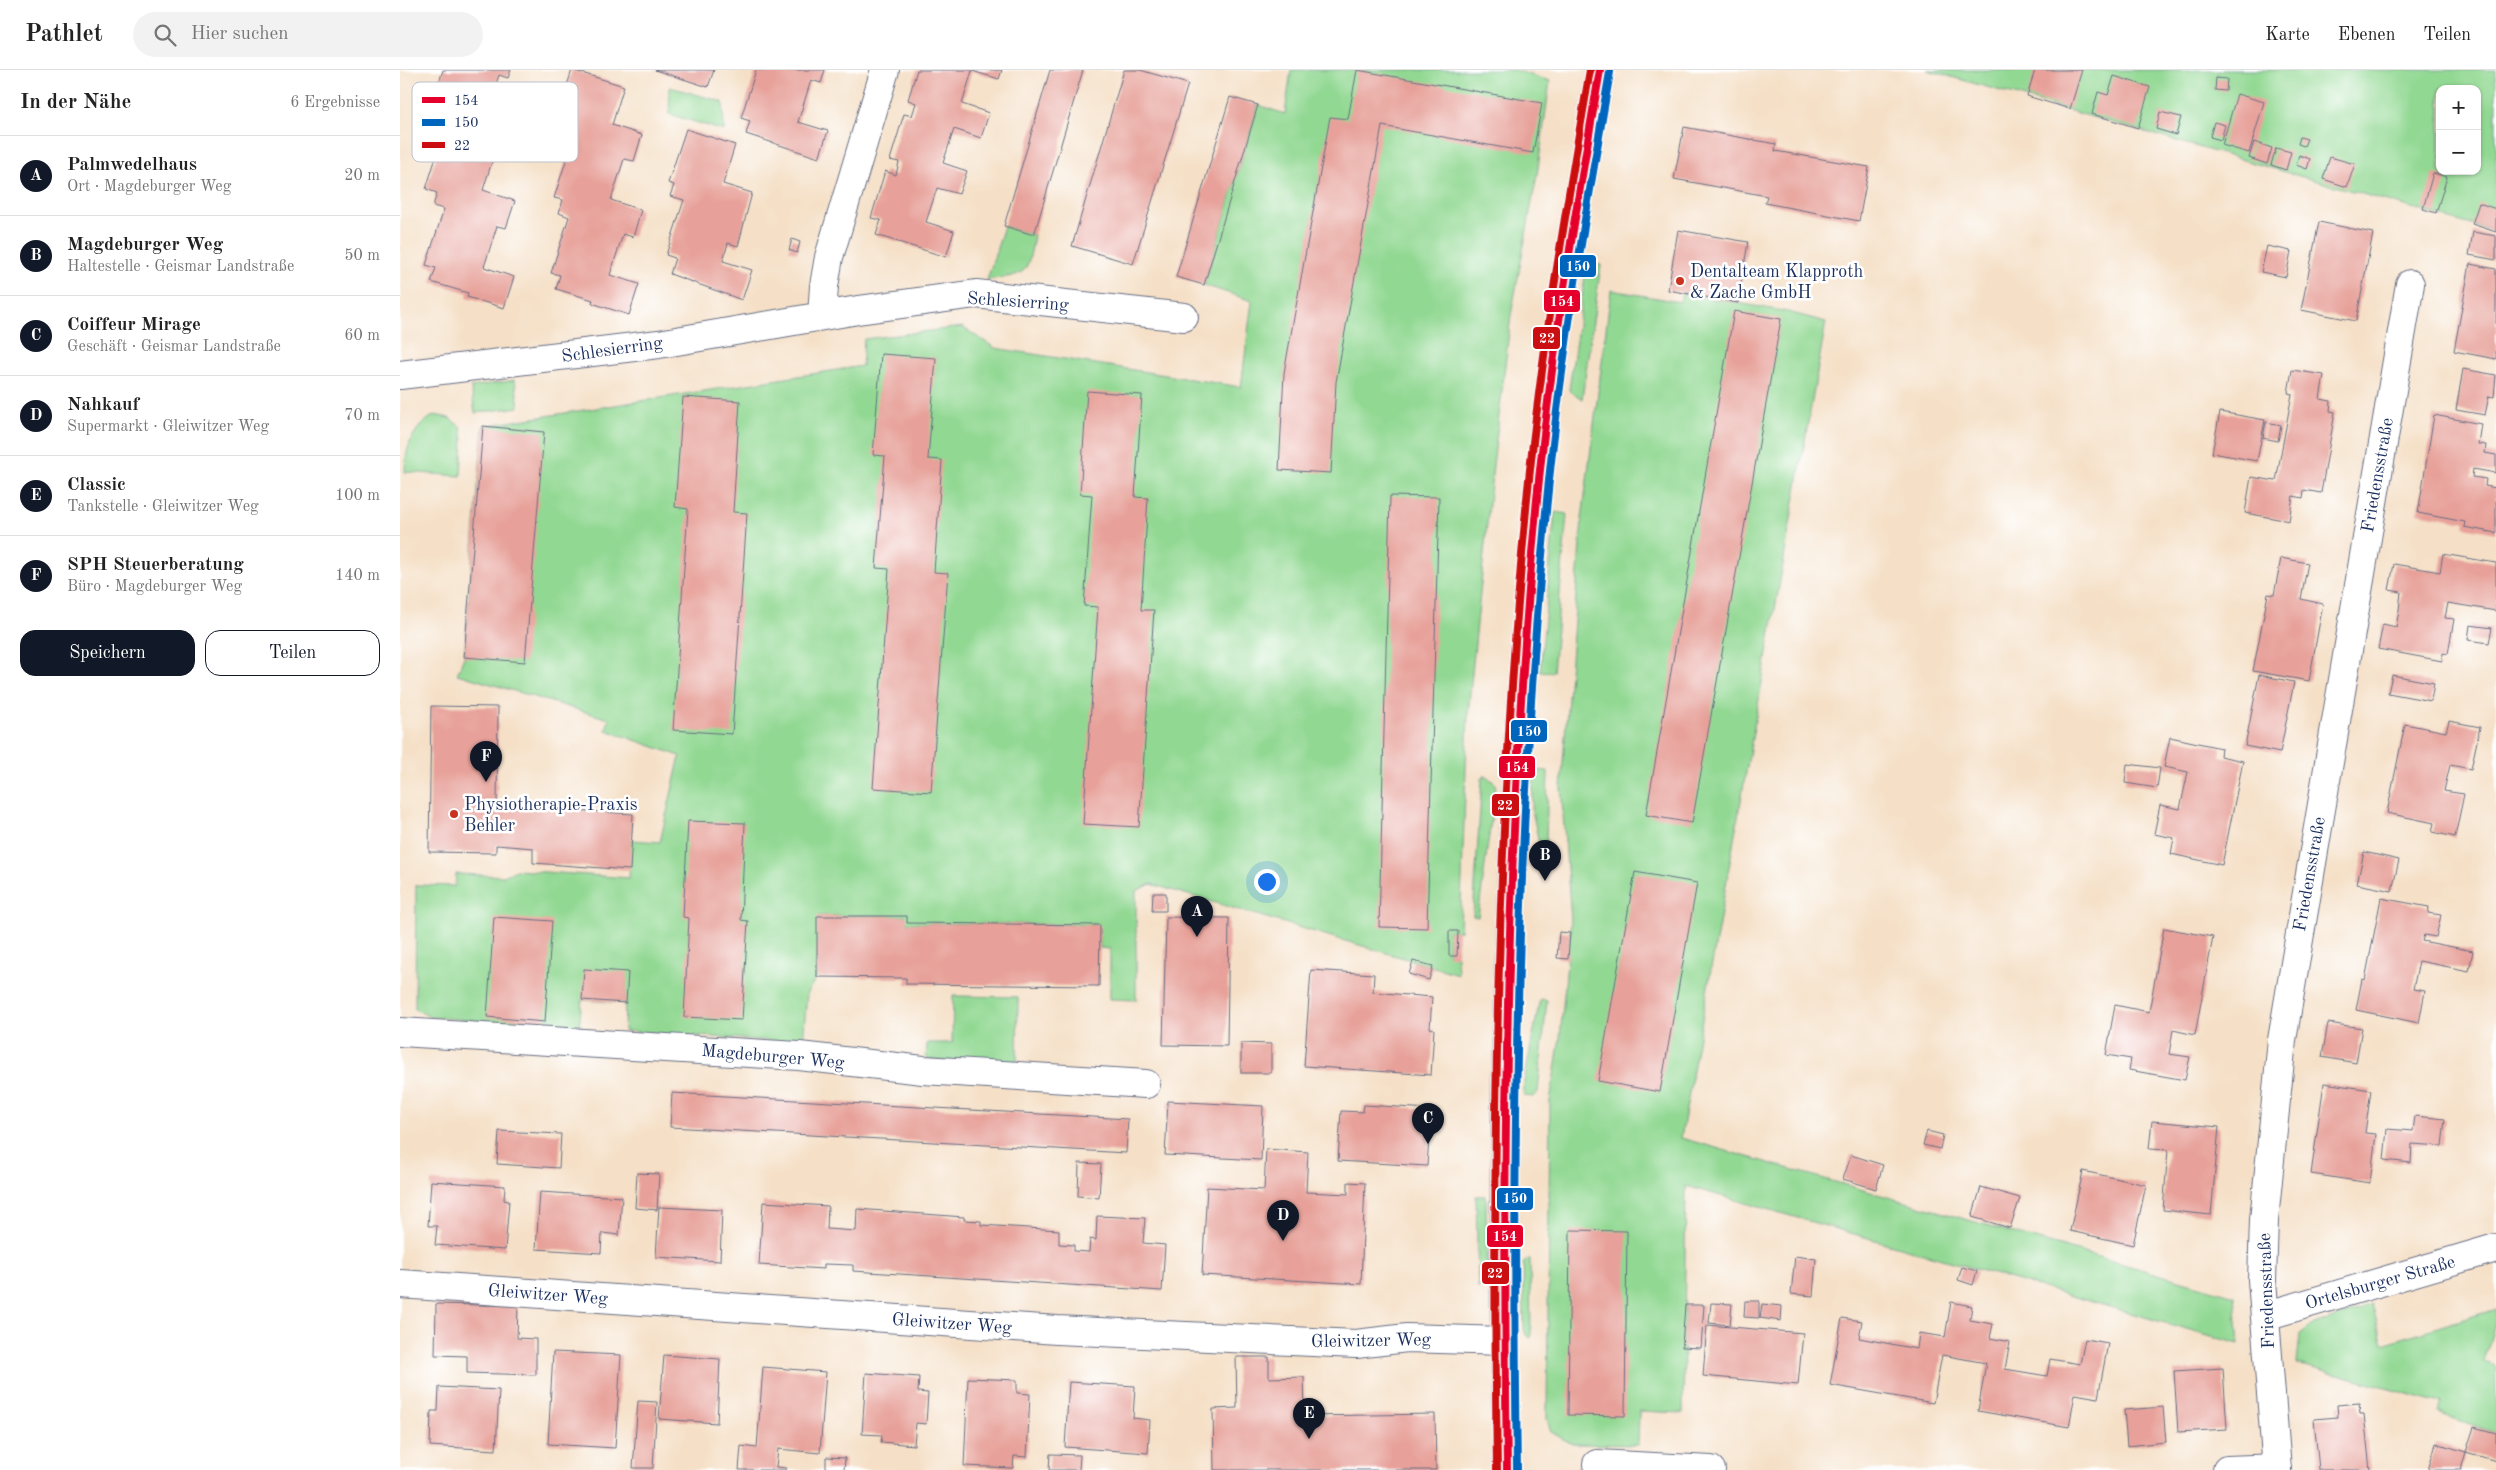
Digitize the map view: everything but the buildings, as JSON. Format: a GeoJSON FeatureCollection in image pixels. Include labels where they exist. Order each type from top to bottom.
{"type":"FeatureCollection","features":[{"type":"Feature","properties":{"kind":"street"},"geometry":{"type":"LineString","coordinates":[[822,316],[824,286],[829,257],[885,70]]}},
{"type":"Feature","properties":{"kind":"street"},"geometry":{"type":"LineString","coordinates":[[1507,1470],[1504,1341],[1506,1107],[1514,827],[1524,646],[1538,487],[1559,309],[1600,70]]}},
{"type":"Feature","properties":{"kind":"street","name":"Friedensstraße"},"geometry":{"type":"LineString","coordinates":[[2277,1469],[2262,1280],[2264,1220],[2282,1040],[2410,284]]}},
{"type":"Feature","properties":{"kind":"street","name":"Schlesierring"},"geometry":{"type":"LineString","coordinates":[[400,375],[659,344],[822,316],[976,294],[1184,317]]}},
{"type":"Feature","properties":{"kind":"street","name":"Magdeburger Weg"},"geometry":{"type":"LineString","coordinates":[[400,1032],[799,1056],[923,1070],[1146,1084]]}},
{"type":"Feature","properties":{"kind":"street","name":"Ortelsburger Straße"},"geometry":{"type":"LineString","coordinates":[[2265,1316],[2496,1248]]}},
{"type":"Feature","properties":{"kind":"street","name":"Gleiwitzer Weg"},"geometry":{"type":"LineString","coordinates":[[400,1284],[1058,1330],[1356,1344],[1407,1338],[1504,1341]]}},
{"type":"Feature","properties":{"kind":"street"},"geometry":{"type":"LineString","coordinates":[[1597,1464],[1711,1470]]}},
{"type":"Feature","properties":{"kind":"street"},"geometry":{"type":"LineString","coordinates":[[2227,1470],[2277,1469]]}},
{"type":"Feature","properties":{"kind":"green space"},"geometry":{"type":"Polygon","coordinates":[[[1291,70],[1515,70],[1550,81],[1537,175],[1511,315],[1492,474],[1468,713],[1460,931],[1449,931],[1449,955],[1457,956],[1458,974],[1151,884],[1136,891],[1136,1000],[1110,999],[1110,949],[1100,948],[1099,925],[907,923],[906,916],[818,916],[817,977],[807,993],[803,1043],[624,1031],[625,1003],[582,1000],[579,1028],[430,1017],[415,1009],[416,885],[455,886],[456,874],[504,876],[516,870],[629,878],[631,840],[660,842],[680,756],[606,730],[609,719],[457,674],[464,657],[483,426],[862,366],[864,339],[962,327],[995,348],[1241,387],[1252,301],[1204,285],[1258,105],[1285,114],[1291,70]]]}},
{"type":"Feature","properties":{"kind":"green space"},"geometry":{"type":"Polygon","coordinates":[[[1927,70],[2496,70],[2496,232],[1927,70]]]}},
{"type":"Feature","properties":{"kind":"green space"},"geometry":{"type":"Polygon","coordinates":[[[670,87],[723,102],[724,131],[669,114],[670,87]]]}},
{"type":"Feature","properties":{"kind":"green space"},"geometry":{"type":"Polygon","coordinates":[[[1004,226],[1034,235],[1027,266],[1018,274],[987,280],[1004,226]]]}},
{"type":"Feature","properties":{"kind":"green space"},"geometry":{"type":"Polygon","coordinates":[[[1587,262],[1601,265],[1582,399],[1569,390],[1587,262]]]}},
{"type":"Feature","properties":{"kind":"green space"},"geometry":{"type":"Polygon","coordinates":[[[1611,290],[1680,302],[1682,293],[1788,312],[1826,322],[1681,1138],[2235,1296],[2239,1344],[1686,1186],[1683,1413],[1639,1411],[1638,1445],[1572,1444],[1551,1432],[1547,1419],[1550,1101],[1560,1038],[1571,920],[1561,788],[1582,519],[1611,290]]]}},
{"type":"Feature","properties":{"kind":"green space"},"geometry":{"type":"Polygon","coordinates":[[[515,380],[519,407],[475,413],[471,387],[515,380]]]}},
{"type":"Feature","properties":{"kind":"green space"},"geometry":{"type":"Polygon","coordinates":[[[435,415],[449,418],[461,427],[463,439],[461,476],[405,472],[406,455],[411,439],[427,420],[435,415]]]}},
{"type":"Feature","properties":{"kind":"green space"},"geometry":{"type":"Polygon","coordinates":[[[1555,512],[1567,514],[1553,672],[1540,671],[1555,512]]]}},
{"type":"Feature","properties":{"kind":"green space"},"geometry":{"type":"Polygon","coordinates":[[[1534,770],[1548,771],[1546,843],[1539,843],[1532,810],[1534,770]]]}},
{"type":"Feature","properties":{"kind":"green space"},"geometry":{"type":"Polygon","coordinates":[[[1485,775],[1496,784],[1478,917],[1473,916],[1482,778],[1485,775]]]}},
{"type":"Feature","properties":{"kind":"green space"},"geometry":{"type":"Polygon","coordinates":[[[953,996],[1018,997],[1017,1068],[926,1059],[927,1043],[952,1043],[953,996]]]}},
{"type":"Feature","properties":{"kind":"green space"},"geometry":{"type":"Polygon","coordinates":[[[1540,999],[1547,1000],[1538,1092],[1534,1097],[1524,1096],[1524,1082],[1540,999]]]}},
{"type":"Feature","properties":{"kind":"green space"},"geometry":{"type":"Polygon","coordinates":[[[1476,1196],[1486,1196],[1487,1271],[1478,1289],[1476,1196]]]}},
{"type":"Feature","properties":{"kind":"green space"},"geometry":{"type":"Polygon","coordinates":[[[1530,1259],[1531,1338],[1526,1335],[1524,1329],[1523,1263],[1530,1259]]]}},
{"type":"Feature","properties":{"kind":"green space"},"geometry":{"type":"Polygon","coordinates":[[[2372,1305],[2383,1344],[2496,1309],[2496,1320],[2484,1362],[2496,1366],[2496,1433],[2438,1413],[2441,1403],[2297,1364],[2300,1334],[2311,1326],[2372,1305]]]}},
{"type":"Feature","properties":{"kind":"transit line","name":"22"},"geometry":{"type":"LineString","coordinates":[[1497,1470],[1496,1102],[1503,856],[1517,611],[1540,384],[1555,279],[1590,70]]}},
{"type":"Feature","properties":{"kind":"transit line","name":"154"},"geometry":{"type":"LineString","coordinates":[[1507,1470],[1506,1102],[1513,856],[1527,611],[1550,384],[1565,279],[1600,70]]}},
{"type":"Feature","properties":{"kind":"transit line","name":"150"},"geometry":{"type":"LineString","coordinates":[[1517,1470],[1516,1102],[1523,857],[1537,612],[1560,385],[1575,281],[1610,72]]}},
{"type":"Feature","properties":{"kind":"place","name":"Dentalteam Klapproth & Zache GmbH"},"geometry":{"type":"Point","coordinates":[1680,281]}},
{"type":"Feature","properties":{"kind":"place","name":"SPH Steuerberatung"},"geometry":{"type":"Point","coordinates":[486,782]}},
{"type":"Feature","properties":{"kind":"place","name":"Physiotherapie-Praxis Behler"},"geometry":{"type":"Point","coordinates":[454,814]}},
{"type":"Feature","properties":{"kind":"place","name":"Magdeburger Weg"},"geometry":{"type":"Point","coordinates":[1545,881]}},
{"type":"Feature","properties":{"kind":"place","name":"Palmwedelhaus"},"geometry":{"type":"Point","coordinates":[1197,937]}},
{"type":"Feature","properties":{"kind":"place","name":"Coiffeur Mirage"},"geometry":{"type":"Point","coordinates":[1428,1144]}},
{"type":"Feature","properties":{"kind":"place","name":"Nahkauf"},"geometry":{"type":"Point","coordinates":[1283,1241]}},
{"type":"Feature","properties":{"kind":"place","name":"Classic"},"geometry":{"type":"Point","coordinates":[1309,1439]}}]}
